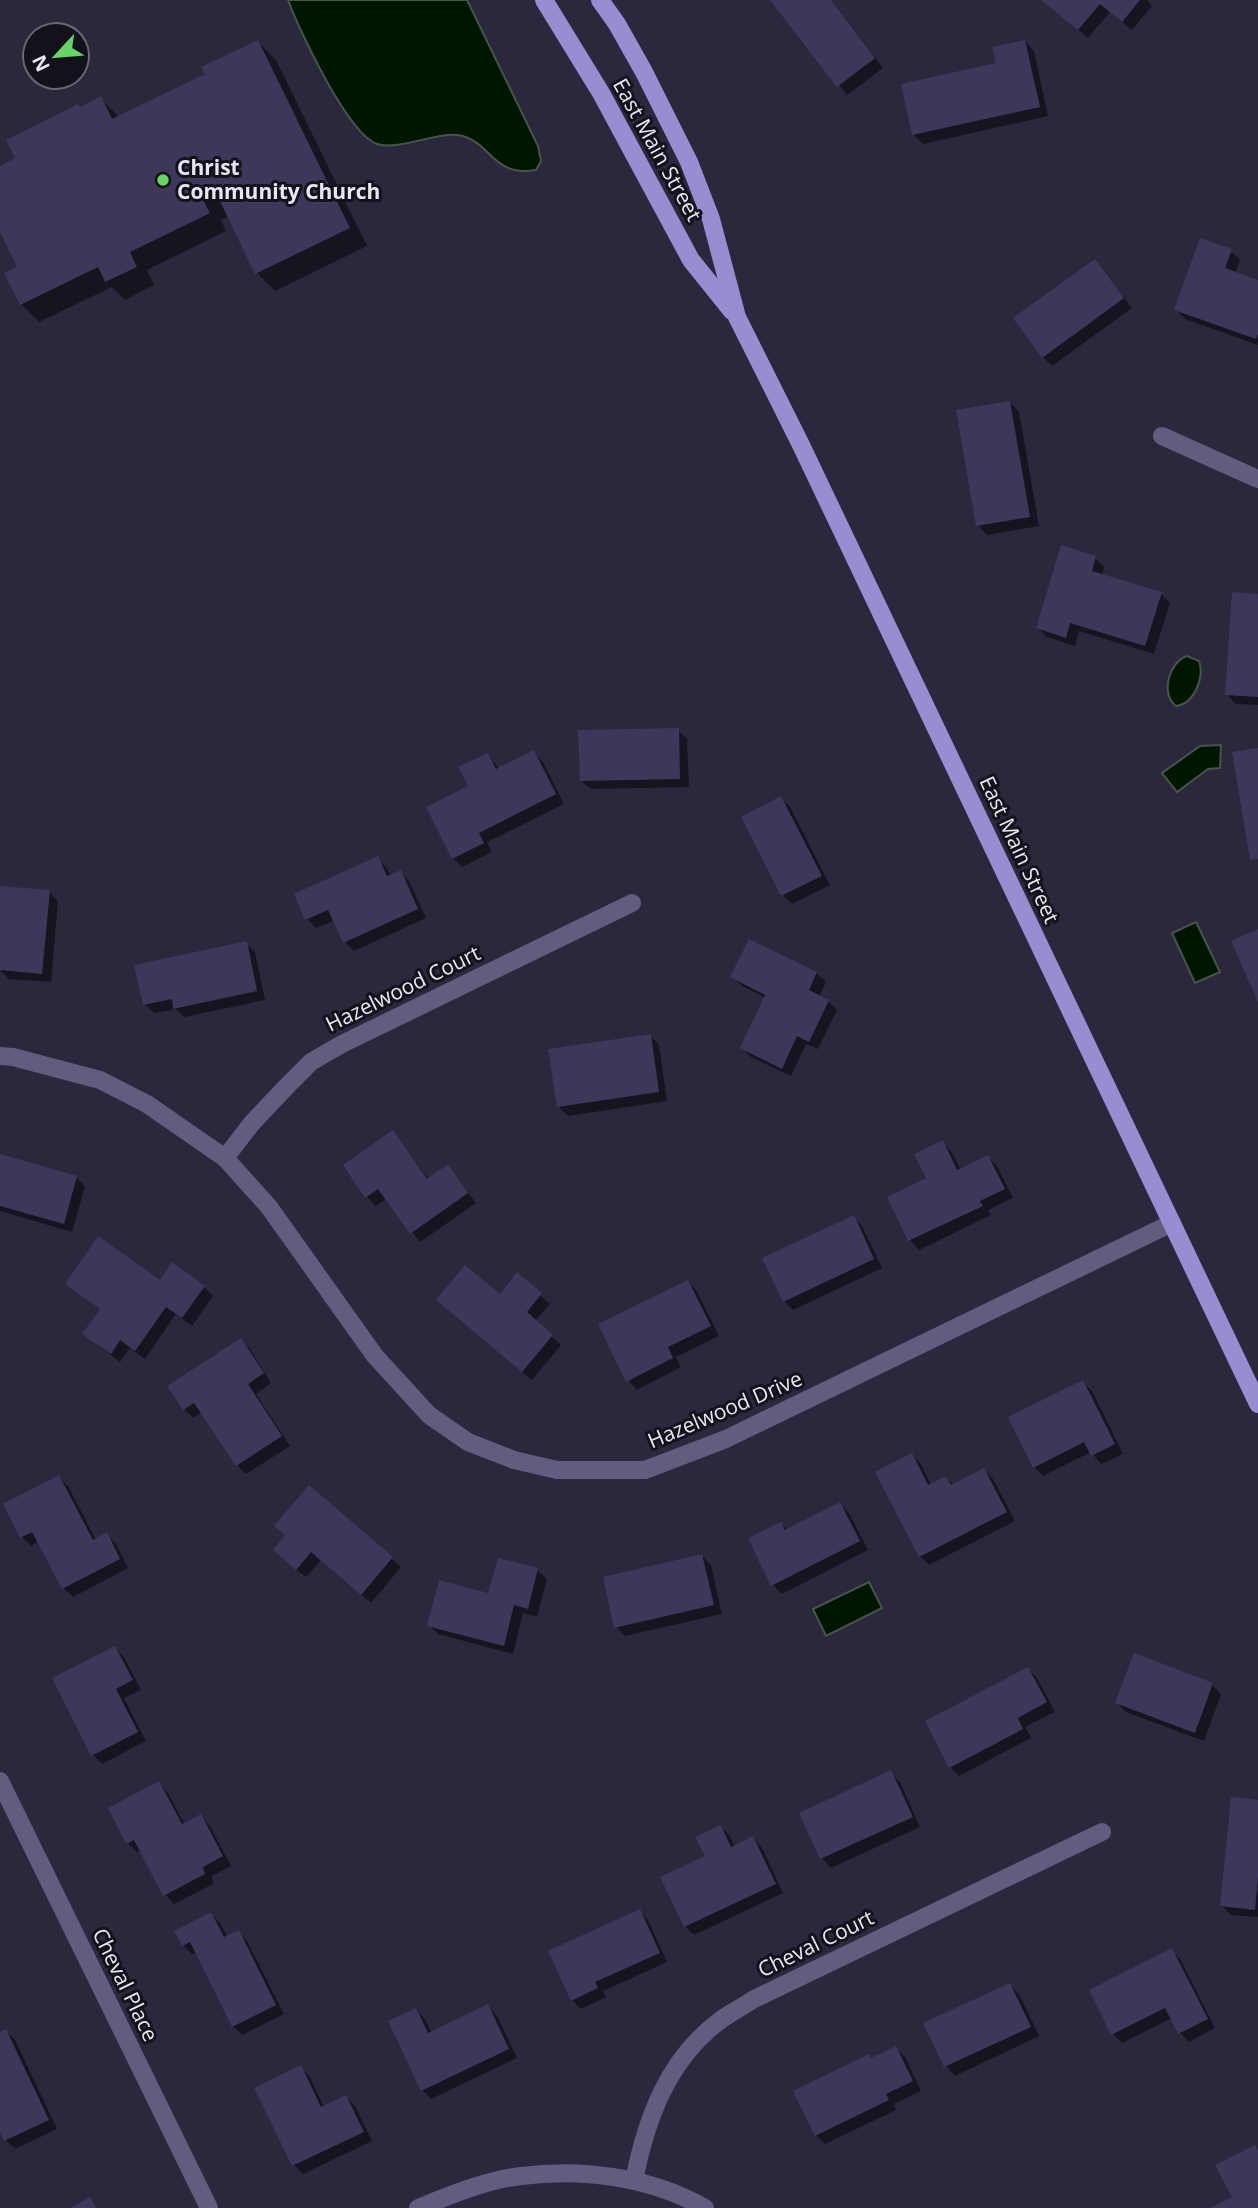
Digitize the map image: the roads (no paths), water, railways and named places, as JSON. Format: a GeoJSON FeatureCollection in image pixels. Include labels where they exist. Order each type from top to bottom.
{"type":"FeatureCollection","features":[{"type":"Feature","properties":{"kind":"main road","name":"East Main Street"},"geometry":{"type":"LineString","coordinates":[[544,0],[601,93],[691,260],[737,317]]}},
{"type":"Feature","properties":{"kind":"main road","name":"East Main Street"},"geometry":{"type":"LineString","coordinates":[[600,0],[644,72],[697,181],[711,219],[737,317],[801,445],[1258,1404]]}},
{"type":"Feature","properties":{"kind":"street"},"geometry":{"type":"LineString","coordinates":[[1162,436],[1258,479]]}},
{"type":"Feature","properties":{"kind":"street","name":"Hazelwood Court"},"geometry":{"type":"LineString","coordinates":[[225,1158],[252,1123],[312,1062],[342,1044],[632,903]]}},
{"type":"Feature","properties":{"kind":"street","name":"Hazelwood Drive"},"geometry":{"type":"LineString","coordinates":[[0,1056],[100,1080],[146,1104],[225,1158],[269,1207],[375,1356],[429,1415],[468,1442],[514,1460],[556,1470],[645,1470],[726,1439],[1172,1223]]}},
{"type":"Feature","properties":{"kind":"street","name":"Cheval Place"},"geometry":{"type":"LineString","coordinates":[[0,1781],[209,2208]]}},
{"type":"Feature","properties":{"kind":"street","name":"Cheval Court"},"geometry":{"type":"LineString","coordinates":[[634,2181],[648,2120],[667,2079],[694,2045],[721,2020],[754,1999],[1102,1832]]}},
{"type":"Feature","properties":{"kind":"street"},"geometry":{"type":"LineString","coordinates":[[418,2208],[466,2189],[521,2176],[593,2173],[649,2185],[705,2208]]}},
{"type":"Feature","properties":{"kind":"place","name":"Christ Community Church"},"geometry":{"type":"Point","coordinates":[163,180]}}]}
